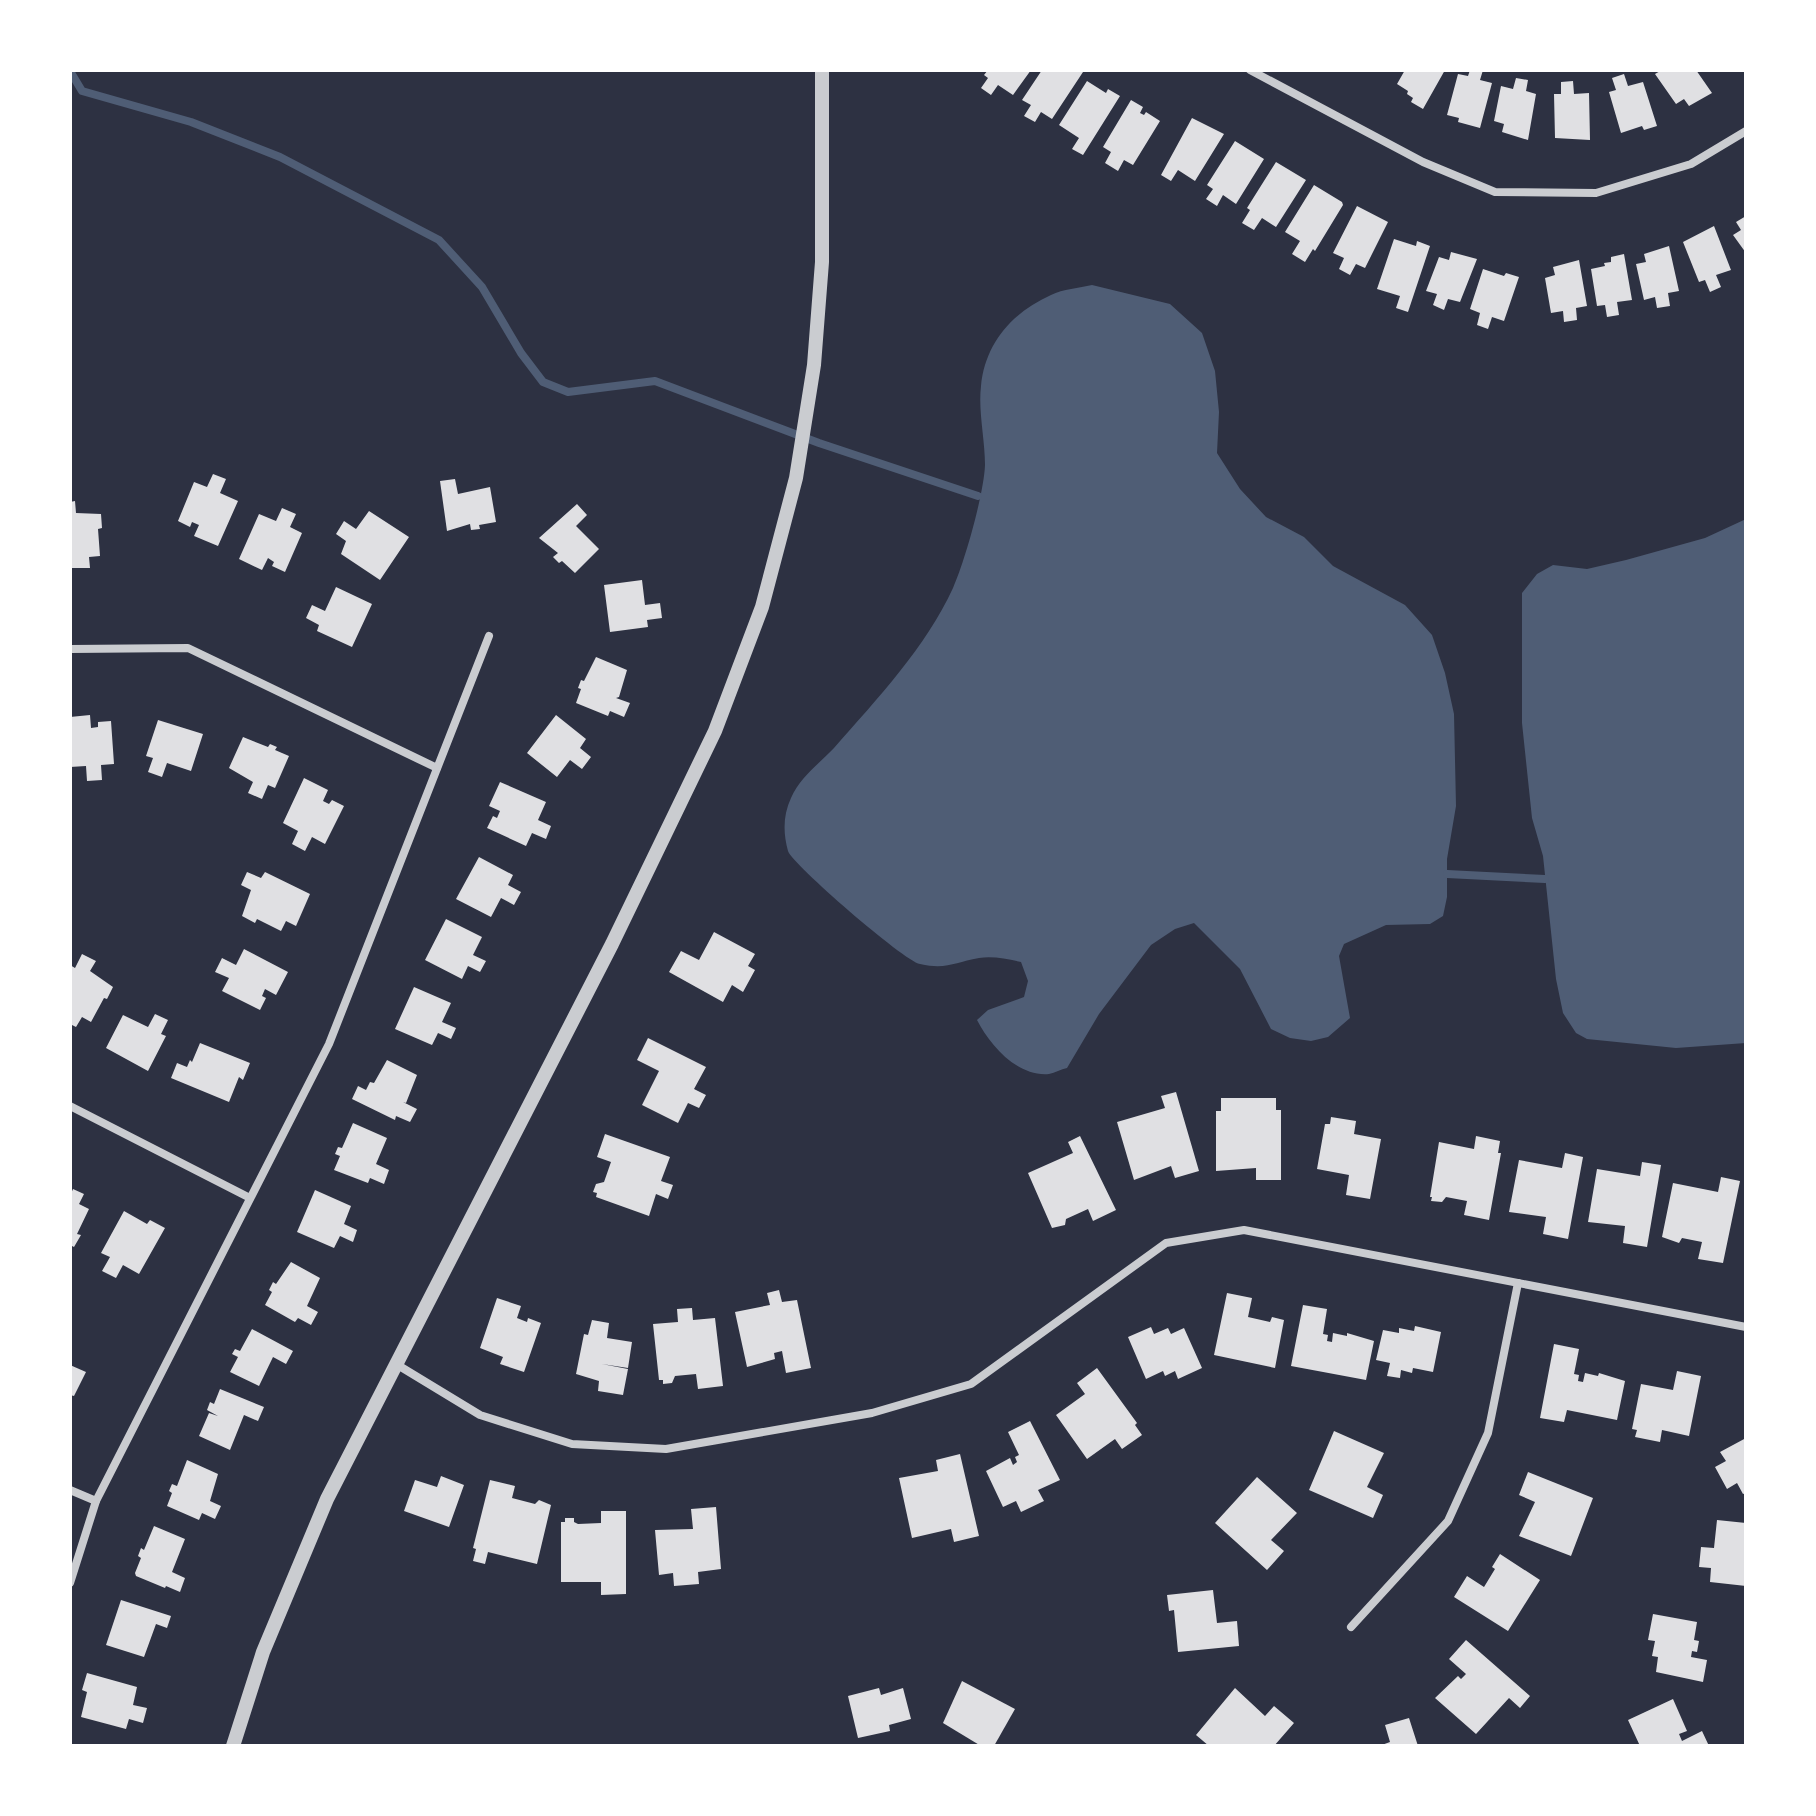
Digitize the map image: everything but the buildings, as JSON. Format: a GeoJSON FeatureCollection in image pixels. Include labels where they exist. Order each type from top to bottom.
{"type":"FeatureCollection","features":[{"type":"Feature","properties":{"kind":"street"},"geometry":{"type":"LineString","coordinates":[[233,1746],[263,1652],[327,1499],[619,929],[715,731],[762,607],[796,478],[814,365],[822,262],[822,70]]}},
{"type":"Feature","properties":{"kind":"street"},"geometry":{"type":"LineString","coordinates":[[1250,70],[1423,162],[1495,192],[1596,193],[1691,164],[1746,131]]}},
{"type":"Feature","properties":{"kind":"street"},"geometry":{"type":"LineString","coordinates":[[70,1583],[96,1501],[329,1044],[489,636]]}},
{"type":"Feature","properties":{"kind":"street"},"geometry":{"type":"LineString","coordinates":[[70,649],[188,648],[437,768]]}},
{"type":"Feature","properties":{"kind":"street"},"geometry":{"type":"LineString","coordinates":[[70,1106],[250,1198]]}},
{"type":"Feature","properties":{"kind":"street"},"geometry":{"type":"LineString","coordinates":[[396,1364],[480,1415],[572,1444],[666,1449],[872,1413],[971,1384],[1166,1243],[1244,1230],[1746,1327]]}},
{"type":"Feature","properties":{"kind":"street"},"geometry":{"type":"LineString","coordinates":[[1351,1627],[1448,1521],[1488,1433],[1518,1283]]}},
{"type":"Feature","properties":{"kind":"street"},"geometry":{"type":"LineString","coordinates":[[70,1490],[96,1501]]}},
{"type":"Feature","properties":{"kind":"water"},"geometry":{"type":"Polygon","coordinates":[[[1092,285],[1170,304],[1202,333],[1215,371],[1219,412],[1217,453],[1240,489],[1266,517],[1304,537],[1333,566],[1405,605],[1432,635],[1454,714],[1456,806],[1447,859],[1447,897],[1443,916],[1430,924],[1386,925],[1344,944],[1339,956],[1350,1018],[1328,1037],[1311,1041],[1290,1038],[1271,1029],[1240,969],[1194,923],[1175,929],[1151,945],[1099,1014],[1067,1068],[1037,1074],[1006,1058],[977,1020],[988,1010],[1024,997],[1028,981],[1021,962],[984,957],[937,966],[910,959],[850,911],[794,859],[788,851],[785,824],[788,804],[799,784],[900,672],[929,631],[953,588],[981,492],[985,465],[981,386],[988,356],[995,343],[1013,320],[1037,302],[1061,291],[1092,285]]]}},
{"type":"Feature","properties":{"kind":"water"},"geometry":{"type":"Polygon","coordinates":[[[1746,519],[1746,1043],[1676,1048],[1587,1039],[1576,1033],[1563,1013],[1556,979],[1543,856],[1532,818],[1522,723],[1522,593],[1537,574],[1553,565],[1587,569],[1626,560],[1705,538],[1746,519]]]}},
{"type":"Feature","properties":{"kind":"waterway"},"geometry":{"type":"LineString","coordinates":[[70,71],[82,91],[191,122],[280,157],[439,240],[482,287],[521,353],[543,382],[568,392],[655,381],[819,443],[978,496]]}},
{"type":"Feature","properties":{"kind":"waterway"},"geometry":{"type":"LineString","coordinates":[[1447,874],[1545,879]]}}]}
